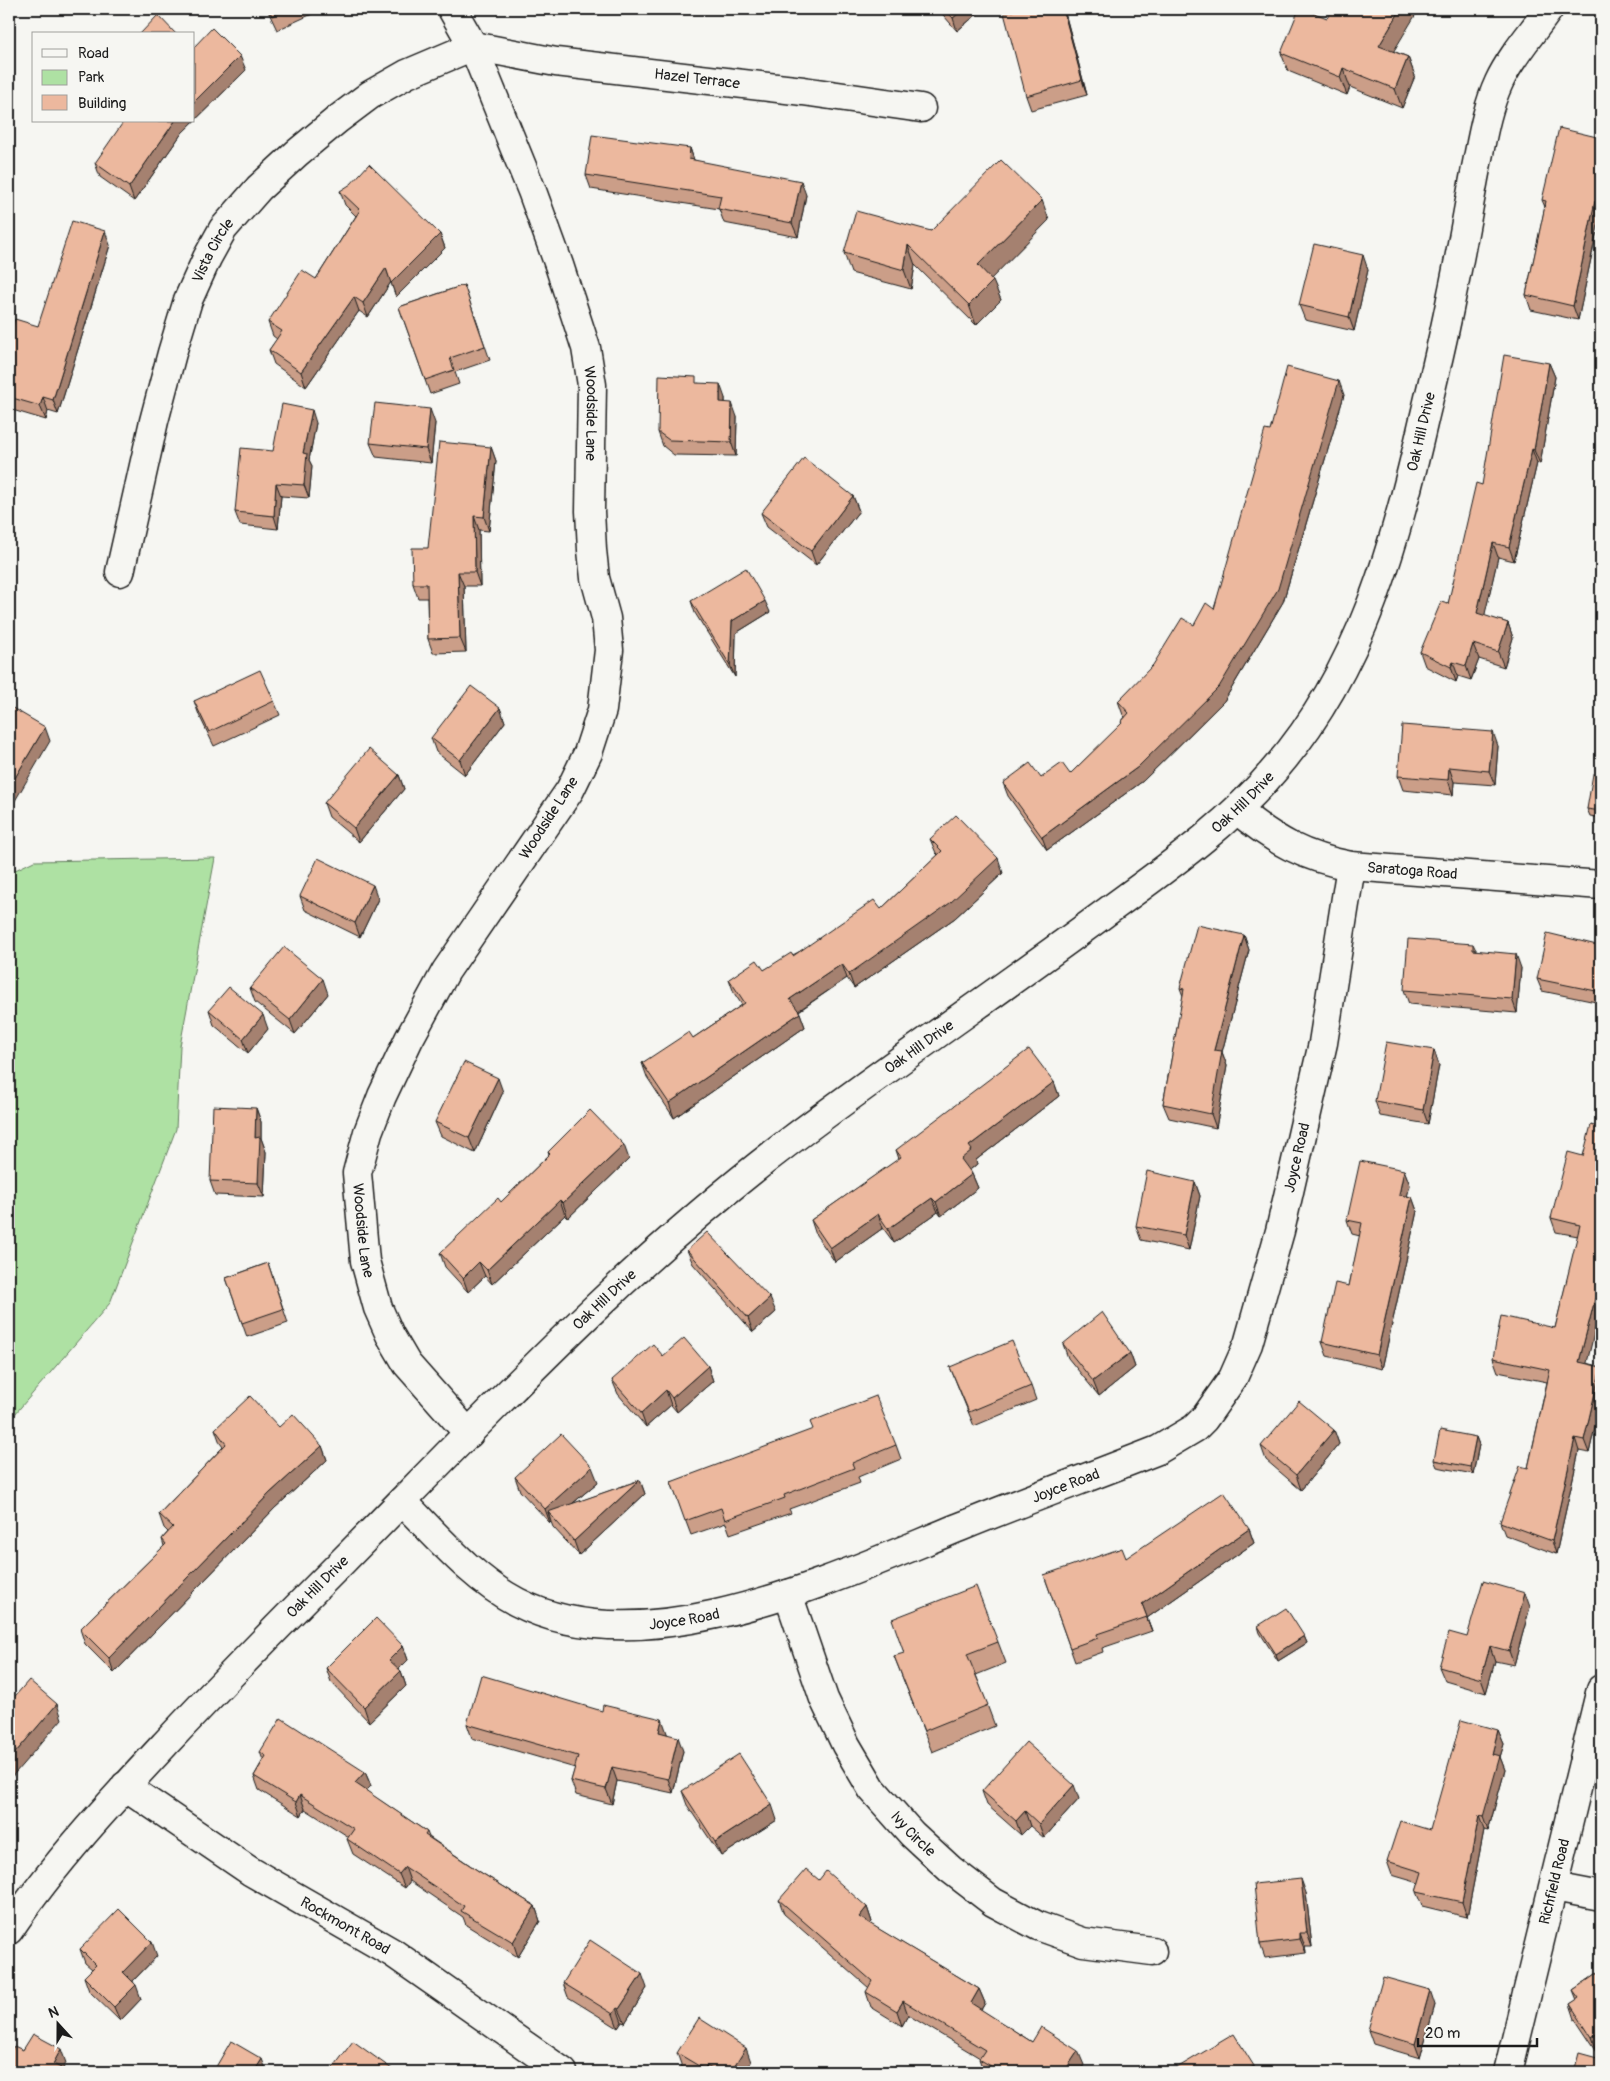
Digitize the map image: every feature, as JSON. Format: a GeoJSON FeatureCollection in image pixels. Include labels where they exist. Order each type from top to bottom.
{"type":"FeatureCollection","features":[{"type":"Feature","properties":{"kind":"street","name":"Woodside Lane"},"geometry":{"type":"LineString","coordinates":[[452,9],[473,46],[532,191],[586,348],[592,385],[590,511],[593,564],[606,618],[609,650],[602,710],[588,753],[570,790],[446,971],[426,1007],[382,1096],[368,1132],[357,1173],[365,1261],[378,1308],[390,1335],[407,1364],[469,1434]]}},
{"type":"Feature","properties":{"kind":"street","name":"Oak Hill Drive"},"geometry":{"type":"LineString","coordinates":[[9,1930],[31,1896],[125,1786],[263,1641],[469,1434],[650,1258],[730,1187],[794,1138],[991,998],[1133,892],[1238,810],[1281,763],[1301,737],[1343,667],[1369,612],[1397,532],[1418,447],[1452,294],[1485,120],[1502,75],[1550,9]]}},
{"type":"Feature","properties":{"kind":"street","name":"Hazel Terrace"},"geometry":{"type":"LineString","coordinates":[[473,46],[556,62],[803,91],[921,108]]}},
{"type":"Feature","properties":{"kind":"street","name":"Vista Circle"},"geometry":{"type":"LineString","coordinates":[[120,572],[154,421],[174,344],[188,300],[207,258],[223,229],[259,188],[338,118],[407,74],[473,46]]}},
{"type":"Feature","properties":{"kind":"street","name":"Saratoga Road"},"geometry":{"type":"LineString","coordinates":[[1238,810],[1260,828],[1286,845],[1321,861],[1351,866],[1601,885]]}},
{"type":"Feature","properties":{"kind":"street","name":"Joyce Road"},"geometry":{"type":"LineString","coordinates":[[402,1501],[489,1584],[518,1602],[555,1616],[582,1621],[629,1625],[668,1624],[724,1612],[788,1594],[1158,1450],[1195,1428],[1212,1409],[1233,1378],[1248,1344],[1280,1231],[1323,1043],[1351,866]]}},
{"type":"Feature","properties":{"kind":"street","name":"Ivy Circle"},"geometry":{"type":"LineString","coordinates":[[788,1594],[824,1699],[846,1745],[872,1789],[912,1834],[950,1868],[993,1902],[1038,1926],[1083,1942],[1152,1951]]}},
{"type":"Feature","properties":{"kind":"street","name":"Richfield Road"},"geometry":{"type":"LineString","coordinates":[[1508,2072],[1601,1690]]}},
{"type":"Feature","properties":{"kind":"street","name":"Rockmont Road"},"geometry":{"type":"LineString","coordinates":[[125,1786],[250,1871],[393,1953],[563,2072]]}},
{"type":"Feature","properties":{"kind":"street"},"geometry":{"type":"LineString","coordinates":[[1554,1887],[1601,1896]]}},
{"type":"Feature","properties":{"kind":"green space"},"geometry":{"type":"Polygon","coordinates":[[[215,858],[180,1046],[176,1129],[110,1303],[9,1421],[9,873],[34,861],[215,858]]]}},
{"type":"Feature","properties":{"kind":"building"},"geometry":{"type":"Polygon","coordinates":[[[269,9],[287,9],[272,16],[269,9]]]}},
{"type":"Feature","properties":{"kind":"building"},"geometry":{"type":"Polygon","coordinates":[[[944,9],[964,9],[953,18],[944,9]]]}},
{"type":"Feature","properties":{"kind":"building"},"geometry":{"type":"Polygon","coordinates":[[[1020,9],[1063,9],[1082,80],[1026,96],[1004,13],[1020,9]]]}},
{"type":"Feature","properties":{"kind":"building"},"geometry":{"type":"Polygon","coordinates":[[[1299,9],[1304,9],[1327,18],[1333,9],[1401,9],[1379,46],[1408,57],[1395,89],[1343,68],[1340,77],[1281,53],[1299,9]]]}},
{"type":"Feature","properties":{"kind":"building"},"geometry":{"type":"Polygon","coordinates":[[[158,15],[174,32],[142,32],[158,15]]]}},
{"type":"Feature","properties":{"kind":"building"},"geometry":{"type":"Polygon","coordinates":[[[212,28],[240,56],[195,101],[195,46],[212,28]]]}},
{"type":"Feature","properties":{"kind":"building"},"geometry":{"type":"Polygon","coordinates":[[[123,122],[174,122],[129,187],[95,163],[123,122]]]}},
{"type":"Feature","properties":{"kind":"building"},"geometry":{"type":"Polygon","coordinates":[[[1559,128],[1601,138],[1601,203],[1595,201],[1573,306],[1526,295],[1546,201],[1542,200],[1559,128]]]}},
{"type":"Feature","properties":{"kind":"building"},"geometry":{"type":"Polygon","coordinates":[[[592,135],[690,148],[689,159],[801,181],[792,223],[718,209],[721,196],[586,175],[592,135]]]}},
{"type":"Feature","properties":{"kind":"building"},"geometry":{"type":"Polygon","coordinates":[[[1001,160],[1042,200],[978,265],[993,281],[969,305],[908,245],[904,270],[844,253],[856,211],[931,231],[1001,160]]]}},
{"type":"Feature","properties":{"kind":"building"},"geometry":{"type":"Polygon","coordinates":[[[369,164],[440,234],[391,283],[386,268],[363,303],[354,297],[301,372],[269,350],[282,331],[268,322],[302,270],[316,279],[360,210],[340,191],[351,184],[369,164]]]}},
{"type":"Feature","properties":{"kind":"building"},"geometry":{"type":"Polygon","coordinates":[[[72,221],[105,231],[53,400],[43,397],[40,406],[9,397],[9,338],[15,319],[38,326],[72,221]]]}},
{"type":"Feature","properties":{"kind":"building"},"geometry":{"type":"Polygon","coordinates":[[[1314,244],[1363,255],[1349,317],[1299,305],[1314,244]]]}},
{"type":"Feature","properties":{"kind":"building"},"geometry":{"type":"Polygon","coordinates":[[[464,285],[485,346],[450,358],[454,370],[425,380],[399,307],[464,285]]]}},
{"type":"Feature","properties":{"kind":"building"},"geometry":{"type":"Polygon","coordinates":[[[1504,355],[1549,363],[1534,450],[1532,449],[1509,547],[1493,543],[1477,613],[1508,623],[1498,652],[1473,644],[1466,666],[1453,662],[1451,667],[1420,652],[1441,602],[1448,604],[1476,483],[1482,485],[1504,355]]]}},
{"type":"Feature","properties":{"kind":"building"},"geometry":{"type":"Polygon","coordinates":[[[1287,367],[1339,381],[1278,589],[1219,687],[1138,767],[1042,837],[1003,783],[1030,763],[1041,778],[1062,763],[1070,774],[1122,723],[1129,713],[1118,701],[1153,665],[1182,618],[1194,625],[1206,603],[1214,609],[1265,430],[1270,431],[1287,367]]]}},
{"type":"Feature","properties":{"kind":"building"},"geometry":{"type":"Polygon","coordinates":[[[659,375],[696,377],[696,383],[720,384],[720,402],[732,403],[731,442],[669,440],[658,432],[659,375]]]}},
{"type":"Feature","properties":{"kind":"building"},"geometry":{"type":"Polygon","coordinates":[[[375,403],[430,409],[426,449],[370,443],[375,403]]]}},
{"type":"Feature","properties":{"kind":"building"},"geometry":{"type":"Polygon","coordinates":[[[282,404],[312,410],[303,453],[307,454],[304,485],[276,483],[274,516],[235,512],[241,448],[273,451],[282,404]]]}},
{"type":"Feature","properties":{"kind":"building"},"geometry":{"type":"Polygon","coordinates":[[[439,442],[491,447],[484,517],[474,516],[475,572],[458,572],[460,638],[428,639],[427,584],[413,584],[412,548],[428,548],[439,442]]]}},
{"type":"Feature","properties":{"kind":"building"},"geometry":{"type":"Polygon","coordinates":[[[804,458],[853,496],[811,551],[761,513],[804,458]]]}},
{"type":"Feature","properties":{"kind":"building"},"geometry":{"type":"Polygon","coordinates":[[[746,568],[765,601],[732,621],[730,665],[691,601],[746,568]]]}},
{"type":"Feature","properties":{"kind":"building"},"geometry":{"type":"Polygon","coordinates":[[[260,670],[274,701],[209,732],[194,701],[260,670]]]}},
{"type":"Feature","properties":{"kind":"building"},"geometry":{"type":"Polygon","coordinates":[[[471,686],[500,708],[460,760],[431,738],[471,686]]]}},
{"type":"Feature","properties":{"kind":"building"},"geometry":{"type":"Polygon","coordinates":[[[9,706],[45,727],[9,788],[9,706]]]}},
{"type":"Feature","properties":{"kind":"building"},"geometry":{"type":"Polygon","coordinates":[[[1402,725],[1493,732],[1489,771],[1449,767],[1448,780],[1398,776],[1402,725]]]}},
{"type":"Feature","properties":{"kind":"building"},"geometry":{"type":"Polygon","coordinates":[[[369,749],[399,775],[354,828],[324,803],[369,749]]]}},
{"type":"Feature","properties":{"kind":"building"},"geometry":{"type":"Polygon","coordinates":[[[1593,774],[1601,775],[1601,811],[1587,809],[1593,774]]]}},
{"type":"Feature","properties":{"kind":"building"},"geometry":{"type":"Polygon","coordinates":[[[956,815],[998,858],[950,903],[849,974],[842,964],[790,999],[800,1013],[669,1103],[642,1063],[689,1032],[693,1038],[745,1003],[729,979],[757,960],[764,970],[791,953],[793,956],[874,900],[881,909],[942,851],[930,839],[956,815]]]}},
{"type":"Feature","properties":{"kind":"building"},"geometry":{"type":"Polygon","coordinates":[[[318,858],[373,885],[355,923],[300,896],[318,858]]]}},
{"type":"Feature","properties":{"kind":"building"},"geometry":{"type":"Polygon","coordinates":[[[1197,925],[1244,935],[1214,1050],[1222,1051],[1211,1114],[1163,1104],[1184,989],[1180,988],[1197,925]]]}},
{"type":"Feature","properties":{"kind":"building"},"geometry":{"type":"Polygon","coordinates":[[[1547,933],[1601,946],[1601,992],[1537,979],[1547,933]]]}},
{"type":"Feature","properties":{"kind":"building"},"geometry":{"type":"Polygon","coordinates":[[[1408,939],[1473,944],[1473,950],[1516,954],[1512,999],[1404,990],[1408,939]]]}},
{"type":"Feature","properties":{"kind":"building"},"geometry":{"type":"Polygon","coordinates":[[[284,947],[323,979],[290,1020],[250,988],[284,947]]]}},
{"type":"Feature","properties":{"kind":"building"},"geometry":{"type":"Polygon","coordinates":[[[229,987],[263,1015],[243,1039],[209,1010],[229,987]]]}},
{"type":"Feature","properties":{"kind":"building"},"geometry":{"type":"Polygon","coordinates":[[[1386,1042],[1434,1050],[1423,1110],[1375,1101],[1386,1042]]]}},
{"type":"Feature","properties":{"kind":"building"},"geometry":{"type":"Polygon","coordinates":[[[1029,1049],[1054,1082],[969,1146],[972,1150],[961,1159],[972,1174],[936,1202],[932,1198],[888,1229],[878,1214],[830,1248],[811,1220],[901,1157],[896,1150],[1029,1049]]]}},
{"type":"Feature","properties":{"kind":"building"},"geometry":{"type":"Polygon","coordinates":[[[464,1062],[498,1078],[469,1138],[435,1122],[464,1062]]]}},
{"type":"Feature","properties":{"kind":"building"},"geometry":{"type":"Polygon","coordinates":[[[213,1106],[256,1108],[255,1138],[260,1137],[258,1183],[210,1181],[213,1106]]]}},
{"type":"Feature","properties":{"kind":"building"},"geometry":{"type":"Polygon","coordinates":[[[590,1110],[624,1145],[563,1203],[560,1200],[487,1270],[479,1262],[463,1278],[440,1253],[498,1198],[501,1202],[550,1154],[548,1152],[590,1110]]]}},
{"type":"Feature","properties":{"kind":"building"},"geometry":{"type":"Polygon","coordinates":[[[1601,1115],[1601,1292],[1597,1291],[1579,1362],[1601,1367],[1584,1440],[1575,1438],[1552,1541],[1500,1522],[1520,1466],[1528,1468],[1550,1370],[1493,1358],[1501,1316],[1555,1328],[1580,1225],[1551,1218],[1568,1152],[1583,1156],[1591,1125],[1598,1127],[1601,1115]]]}},
{"type":"Feature","properties":{"kind":"building"},"geometry":{"type":"Polygon","coordinates":[[[1360,1161],[1404,1170],[1399,1195],[1412,1197],[1377,1355],[1322,1342],[1335,1283],[1349,1286],[1362,1223],[1347,1220],[1360,1161]]]}},
{"type":"Feature","properties":{"kind":"building"},"geometry":{"type":"Polygon","coordinates":[[[1147,1171],[1195,1182],[1184,1235],[1136,1226],[1147,1171]]]}},
{"type":"Feature","properties":{"kind":"building"},"geometry":{"type":"Polygon","coordinates":[[[707,1232],[770,1298],[748,1318],[687,1250],[707,1232]]]}},
{"type":"Feature","properties":{"kind":"building"},"geometry":{"type":"Polygon","coordinates":[[[268,1263],[283,1309],[242,1323],[226,1278],[268,1263]]]}},
{"type":"Feature","properties":{"kind":"building"},"geometry":{"type":"Polygon","coordinates":[[[1102,1312],[1130,1353],[1093,1381],[1063,1344],[1102,1312]]]}},
{"type":"Feature","properties":{"kind":"building"},"geometry":{"type":"Polygon","coordinates":[[[684,1338],[708,1366],[672,1398],[666,1390],[641,1413],[612,1380],[653,1344],[663,1356],[684,1338]]]}},
{"type":"Feature","properties":{"kind":"building"},"geometry":{"type":"Polygon","coordinates":[[[1012,1341],[1031,1386],[969,1412],[950,1367],[1012,1341]]]}},
{"type":"Feature","properties":{"kind":"building"},"geometry":{"type":"Polygon","coordinates":[[[250,1396],[279,1427],[293,1414],[322,1446],[270,1493],[109,1658],[80,1629],[166,1544],[162,1539],[173,1527],[159,1514],[226,1444],[215,1429],[250,1396]]]}},
{"type":"Feature","properties":{"kind":"building"},"geometry":{"type":"Polygon","coordinates":[[[876,1396],[896,1445],[852,1463],[854,1468],[784,1495],[785,1498],[725,1520],[721,1508],[685,1521],[671,1482],[813,1429],[810,1422],[876,1396]]]}},
{"type":"Feature","properties":{"kind":"building"},"geometry":{"type":"Polygon","coordinates":[[[1299,1401],[1334,1430],[1296,1475],[1261,1446],[1299,1401]]]}},
{"type":"Feature","properties":{"kind":"building"},"geometry":{"type":"Polygon","coordinates":[[[1440,1430],[1476,1437],[1470,1467],[1434,1460],[1440,1430]]]}},
{"type":"Feature","properties":{"kind":"building"},"geometry":{"type":"Polygon","coordinates":[[[561,1434],[592,1467],[545,1509],[515,1477],[561,1434]]]}},
{"type":"Feature","properties":{"kind":"building"},"geometry":{"type":"Polygon","coordinates":[[[640,1480],[574,1541],[548,1512],[640,1480]]]}},
{"type":"Feature","properties":{"kind":"building"},"geometry":{"type":"Polygon","coordinates":[[[1224,1492],[1249,1529],[1142,1604],[1147,1617],[1097,1634],[1098,1638],[1070,1648],[1044,1575],[1122,1548],[1126,1558],[1224,1492]]]}},
{"type":"Feature","properties":{"kind":"building"},"geometry":{"type":"Polygon","coordinates":[[[1483,1581],[1525,1593],[1509,1651],[1490,1646],[1481,1679],[1439,1667],[1449,1632],[1467,1637],[1483,1581]]]}},
{"type":"Feature","properties":{"kind":"building"},"geometry":{"type":"Polygon","coordinates":[[[976,1586],[998,1642],[967,1654],[988,1705],[924,1731],[894,1656],[904,1653],[892,1619],[976,1586]]]}},
{"type":"Feature","properties":{"kind":"building"},"geometry":{"type":"Polygon","coordinates":[[[1286,1608],[1304,1636],[1276,1654],[1258,1626],[1286,1608]]]}},
{"type":"Feature","properties":{"kind":"building"},"geometry":{"type":"Polygon","coordinates":[[[376,1618],[403,1646],[389,1660],[401,1671],[364,1707],[326,1668],[376,1618]]]}},
{"type":"Feature","properties":{"kind":"building"},"geometry":{"type":"Polygon","coordinates":[[[481,1675],[602,1711],[603,1705],[662,1719],[659,1732],[678,1737],[668,1779],[612,1767],[606,1789],[571,1781],[578,1756],[467,1724],[481,1675]]]}},
{"type":"Feature","properties":{"kind":"building"},"geometry":{"type":"Polygon","coordinates":[[[29,1680],[57,1704],[9,1760],[9,1703],[29,1680]]]}},
{"type":"Feature","properties":{"kind":"building"},"geometry":{"type":"Polygon","coordinates":[[[281,1718],[365,1772],[355,1783],[427,1832],[425,1835],[535,1906],[513,1942],[461,1911],[464,1906],[405,1867],[399,1874],[347,1839],[354,1829],[300,1795],[296,1802],[254,1776],[266,1756],[260,1752],[281,1718]]]}},
{"type":"Feature","properties":{"kind":"building"},"geometry":{"type":"Polygon","coordinates":[[[1461,1720],[1498,1730],[1492,1754],[1500,1756],[1483,1817],[1479,1816],[1462,1902],[1416,1892],[1422,1872],[1387,1861],[1400,1821],[1430,1830],[1461,1720]]]}},
{"type":"Feature","properties":{"kind":"building"},"geometry":{"type":"Polygon","coordinates":[[[1026,1742],[1074,1785],[1039,1824],[1025,1811],[1016,1821],[982,1791],[1026,1742]]]}},
{"type":"Feature","properties":{"kind":"building"},"geometry":{"type":"Polygon","coordinates":[[[739,1754],[772,1805],[715,1842],[682,1791],[739,1754]]]}},
{"type":"Feature","properties":{"kind":"building"},"geometry":{"type":"Polygon","coordinates":[[[806,1869],[819,1880],[826,1871],[867,1907],[859,1917],[979,1989],[971,2003],[1032,2042],[1041,2027],[1078,2051],[1064,2072],[1001,2072],[979,2059],[985,2050],[903,2001],[897,2011],[866,1992],[872,1981],[779,1900],[806,1869]]]}},
{"type":"Feature","properties":{"kind":"building"},"geometry":{"type":"Polygon","coordinates":[[[1301,1879],[1307,1933],[1300,1933],[1300,1939],[1260,1944],[1254,1884],[1301,1879]]]}},
{"type":"Feature","properties":{"kind":"building"},"geometry":{"type":"Polygon","coordinates":[[[119,1909],[152,1942],[123,1972],[136,1985],[114,2007],[84,1977],[96,1965],[80,1949],[119,1909]]]}},
{"type":"Feature","properties":{"kind":"building"},"geometry":{"type":"Polygon","coordinates":[[[590,1940],[642,1974],[619,2009],[617,2008],[613,2014],[563,1983],[590,1940]]]}},
{"type":"Feature","properties":{"kind":"building"},"geometry":{"type":"Polygon","coordinates":[[[1601,1971],[1601,2031],[1592,2038],[1570,2004],[1579,1998],[1573,1990],[1601,1971]]]}},
{"type":"Feature","properties":{"kind":"building"},"geometry":{"type":"Polygon","coordinates":[[[1383,1977],[1430,1990],[1415,2044],[1368,2030],[1383,1977]]]}},
{"type":"Feature","properties":{"kind":"building"},"geometry":{"type":"Polygon","coordinates":[[[699,2018],[746,2048],[731,2072],[719,2072],[706,2066],[704,2069],[677,2053],[699,2018]]]}},
{"type":"Feature","properties":{"kind":"building"},"geometry":{"type":"Polygon","coordinates":[[[33,2034],[61,2049],[53,2064],[61,2068],[59,2072],[9,2072],[9,2054],[14,2046],[23,2050],[33,2034]]]}},
{"type":"Feature","properties":{"kind":"building"},"geometry":{"type":"Polygon","coordinates":[[[1234,2034],[1254,2066],[1243,2072],[1170,2072],[1234,2034]]]}},
{"type":"Feature","properties":{"kind":"building"},"geometry":{"type":"Polygon","coordinates":[[[231,2041],[262,2059],[254,2072],[213,2072],[231,2041]]]}},
{"type":"Feature","properties":{"kind":"building"},"geometry":{"type":"Polygon","coordinates":[[[353,2041],[396,2072],[330,2072],[353,2041]]]}},
{"type":"Feature","properties":{"kind":"building"},"geometry":{"type":"Polygon","coordinates":[[[1579,2053],[1601,2059],[1601,2072],[1574,2072],[1579,2053]]]}}]}
